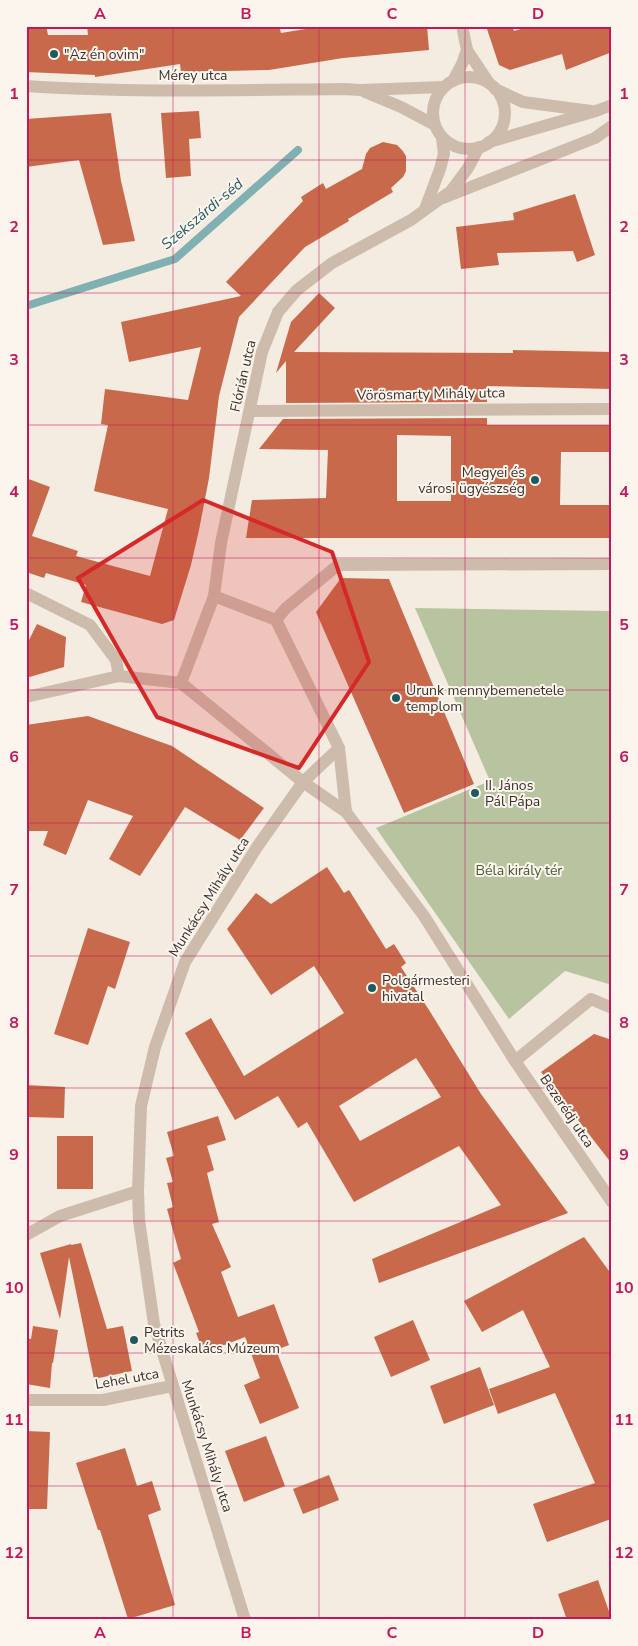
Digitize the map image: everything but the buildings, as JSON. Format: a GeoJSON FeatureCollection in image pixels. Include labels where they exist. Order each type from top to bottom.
{"type":"FeatureCollection","features":[{"type":"Feature","properties":{"kind":"street"},"geometry":{"type":"LineString","coordinates":[[462,26],[467,50],[502,99],[503,123],[498,134],[484,145]]}},
{"type":"Feature","properties":{"kind":"street"},"geometry":{"type":"LineString","coordinates":[[425,209],[444,154],[442,138],[435,125],[433,115],[434,104],[438,95],[449,84],[462,64],[467,50]]}},
{"type":"Feature","properties":{"kind":"street"},"geometry":{"type":"LineString","coordinates":[[449,84],[465,77],[478,78],[523,102],[596,111]]}},
{"type":"Feature","properties":{"kind":"street","name":"Mérey utca"},"geometry":{"type":"LineString","coordinates":[[26,86],[99,90],[360,90],[449,84]]}},
{"type":"Feature","properties":{"kind":"street","name":"Mérey utca"},"geometry":{"type":"LineString","coordinates":[[360,90],[401,107],[435,125]]}},
{"type":"Feature","properties":{"kind":"street"},"geometry":{"type":"LineString","coordinates":[[442,138],[450,144],[469,149],[612,105]]}},
{"type":"Feature","properties":{"kind":"street"},"geometry":{"type":"LineString","coordinates":[[438,200],[595,138],[612,126]]}},
{"type":"Feature","properties":{"kind":"street","name":"Flórián utca"},"geometry":{"type":"LineString","coordinates":[[214,596],[221,543],[262,352],[278,312],[297,290],[332,263],[411,220],[451,191],[484,145]]}},
{"type":"Feature","properties":{"kind":"street","name":"Vörösmarty Mihály utca"},"geometry":{"type":"LineString","coordinates":[[250,411],[612,409]]}},
{"type":"Feature","properties":{"kind":"street"},"geometry":{"type":"LineString","coordinates":[[276,620],[286,608],[338,565],[612,564]]}},
{"type":"Feature","properties":{"kind":"street"},"geometry":{"type":"LineString","coordinates":[[26,593],[90,625],[116,660],[118,676]]}},
{"type":"Feature","properties":{"kind":"street"},"geometry":{"type":"LineString","coordinates":[[181,683],[214,596],[276,620],[339,748],[346,812]]}},
{"type":"Feature","properties":{"kind":"street"},"geometry":{"type":"LineString","coordinates":[[26,697],[118,676],[181,683],[303,782],[346,812],[424,916],[515,1061],[591,999],[612,1008]]}},
{"type":"Feature","properties":{"kind":"street"},"geometry":{"type":"LineString","coordinates":[[303,782],[339,748]]}},
{"type":"Feature","properties":{"kind":"street","name":"Munkácsy Mihály utca"},"geometry":{"type":"LineString","coordinates":[[246,1620],[154,1324],[139,1220],[138,1191],[142,1106],[155,1046],[185,962],[257,847],[303,782]]}},
{"type":"Feature","properties":{"kind":"street","name":"Bezerédj utca"},"geometry":{"type":"LineString","coordinates":[[515,1061],[612,1202]]}},
{"type":"Feature","properties":{"kind":"street"},"geometry":{"type":"LineString","coordinates":[[26,1235],[60,1216],[138,1191]]}},
{"type":"Feature","properties":{"kind":"street","name":"Lehel utca"},"geometry":{"type":"LineString","coordinates":[[26,1400],[103,1400],[172,1386]]}},
{"type":"Feature","properties":{"kind":"highlighted area"},"geometry":{"type":"Polygon","coordinates":[[[203,500],[332,552],[369,662],[299,768],[157,717],[78,578],[203,500]]]}},
{"type":"Feature","properties":{"kind":"green space","name":"Béla király tér"},"geometry":{"type":"Polygon","coordinates":[[[415,608],[612,611],[612,985],[565,971],[509,1019],[376,828],[490,781],[415,608]]]}},
{"type":"Feature","properties":{"kind":"waterway","name":"Szekszárdi-séd"},"geometry":{"type":"LineString","coordinates":[[26,306],[175,259],[298,150]]}},
{"type":"Feature","properties":{"kind":"place","name":"\"Az én ovim\""},"geometry":{"type":"Point","coordinates":[54,54]}},
{"type":"Feature","properties":{"kind":"place","name":"Megyei és városi ügyészség"},"geometry":{"type":"Point","coordinates":[535,480]}},
{"type":"Feature","properties":{"kind":"place","name":"Urunk mennybemenetele templom"},"geometry":{"type":"Point","coordinates":[396,698]}},
{"type":"Feature","properties":{"kind":"place","name":"II. János Pál Pápa"},"geometry":{"type":"Point","coordinates":[475,793]}},
{"type":"Feature","properties":{"kind":"place","name":"Polgármesteri hivatal"},"geometry":{"type":"Point","coordinates":[372,988]}},
{"type":"Feature","properties":{"kind":"place","name":"Petrits Mézeskalács Múzeum"},"geometry":{"type":"Point","coordinates":[134,1340]}}]}
